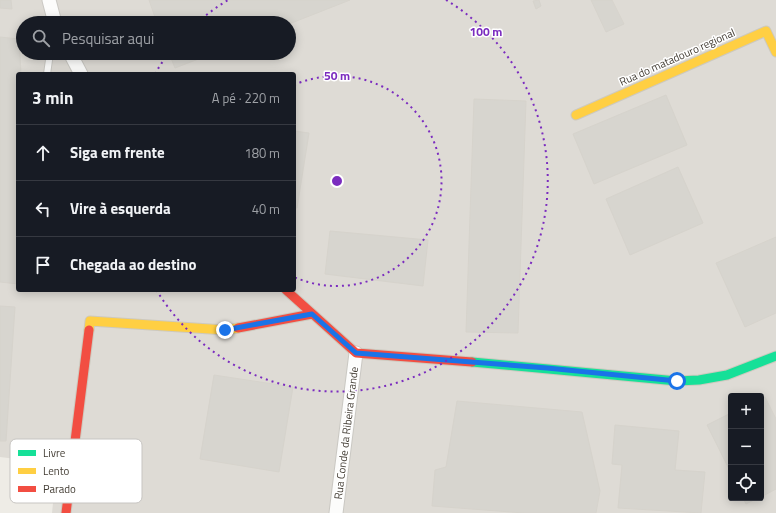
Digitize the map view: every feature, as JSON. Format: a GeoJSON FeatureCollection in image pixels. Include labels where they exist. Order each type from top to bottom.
{"type":"FeatureCollection","features":[{"type":"Feature","properties":{"kind":"street"},"geometry":{"type":"LineString","coordinates":[[49,0],[53,16]]}},
{"type":"Feature","properties":{"kind":"street","name":"Rua do matadouro regional"},"geometry":{"type":"LineString","coordinates":[[576,115],[766,31],[776,52]]}},
{"type":"Feature","properties":{"kind":"street"},"geometry":{"type":"LineString","coordinates":[[74,60],[80,72]]}},
{"type":"Feature","properties":{"kind":"street"},"geometry":{"type":"LineString","coordinates":[[288,292],[356,353],[547,368],[677,381],[699,380],[727,375],[776,356]]}},
{"type":"Feature","properties":{"kind":"street"},"geometry":{"type":"LineString","coordinates":[[75,439],[90,321],[225,330],[312,314]]}},
{"type":"Feature","properties":{"kind":"street","name":"Rua Conde da Ribeira Grande"},"geometry":{"type":"LineString","coordinates":[[336,513],[356,353]]}},
{"type":"Feature","properties":{"kind":"street"},"geometry":{"type":"LineString","coordinates":[[66,513],[67,503]]}},
{"type":"Feature","properties":{"kind":"lane"},"geometry":{"type":"LineString","coordinates":[[47,72],[49,60]]}},
{"type":"Feature","properties":{"kind":"shaded area"},"geometry":{"type":"Polygon","coordinates":[[[0,0],[776,0],[776,513],[52,513],[53,503],[142,503],[142,439],[10,439],[10,458],[0,457],[0,0]]]}},
{"type":"Feature","properties":{"kind":"building"},"geometry":{"type":"Polygon","coordinates":[[[0,0],[11,0],[12,9],[0,8],[0,0]]]}},
{"type":"Feature","properties":{"kind":"building"},"geometry":{"type":"Polygon","coordinates":[[[149,0],[350,0],[296,21],[296,16],[155,16],[149,0]]]}},
{"type":"Feature","properties":{"kind":"building"},"geometry":{"type":"Polygon","coordinates":[[[539,0],[541,6],[536,9],[533,1],[539,0]]]}},
{"type":"Feature","properties":{"kind":"building"},"geometry":{"type":"Polygon","coordinates":[[[591,0],[612,0],[624,24],[606,32],[591,0]]]}},
{"type":"Feature","properties":{"kind":"building"},"geometry":{"type":"Polygon","coordinates":[[[0,37],[16,39],[16,60],[20,60],[21,72],[16,72],[16,284],[0,282],[0,37]]]}},
{"type":"Feature","properties":{"kind":"building"},"geometry":{"type":"Polygon","coordinates":[[[172,60],[196,60],[175,68],[172,60]]]}},
{"type":"Feature","properties":{"kind":"building"},"geometry":{"type":"Polygon","coordinates":[[[666,95],[687,145],[594,184],[573,134],[666,95]]]}},
{"type":"Feature","properties":{"kind":"building"},"geometry":{"type":"Polygon","coordinates":[[[474,99],[526,101],[518,333],[466,332],[474,99]]]}},
{"type":"Feature","properties":{"kind":"building"},"geometry":{"type":"Polygon","coordinates":[[[296,131],[309,133],[296,208],[296,131]]]}},
{"type":"Feature","properties":{"kind":"building"},"geometry":{"type":"Polygon","coordinates":[[[678,167],[703,223],[630,255],[606,199],[678,167]]]}},
{"type":"Feature","properties":{"kind":"building"},"geometry":{"type":"Polygon","coordinates":[[[330,231],[428,240],[423,286],[325,274],[330,231]]]}},
{"type":"Feature","properties":{"kind":"building"},"geometry":{"type":"Polygon","coordinates":[[[776,237],[776,313],[745,327],[716,263],[776,237]]]}},
{"type":"Feature","properties":{"kind":"building"},"geometry":{"type":"Polygon","coordinates":[[[0,306],[15,307],[6,441],[0,441],[0,306]]]}},
{"type":"Feature","properties":{"kind":"building"},"geometry":{"type":"Polygon","coordinates":[[[214,375],[293,387],[279,472],[200,459],[214,375]]]}},
{"type":"Feature","properties":{"kind":"building"},"geometry":{"type":"Polygon","coordinates":[[[764,398],[776,419],[776,489],[764,495],[764,429],[764,398]]]}},
{"type":"Feature","properties":{"kind":"building"},"geometry":{"type":"Polygon","coordinates":[[[457,401],[582,412],[600,491],[596,513],[524,513],[432,506],[435,470],[446,467],[457,401]]]}},
{"type":"Feature","properties":{"kind":"building"},"geometry":{"type":"Polygon","coordinates":[[[728,414],[728,467],[707,425],[728,414]]]}},
{"type":"Feature","properties":{"kind":"building"},"geometry":{"type":"Polygon","coordinates":[[[615,425],[679,431],[675,470],[705,472],[701,513],[618,508],[622,465],[612,464],[615,425]]]}},
{"type":"Feature","properties":{"kind":"building"},"geometry":{"type":"Polygon","coordinates":[[[744,501],[752,501],[746,504],[744,501]]]}},
{"type":"Feature","properties":{"kind":"traffic: fast"},"geometry":{"type":"LineString","coordinates":[[472,362],[677,381],[699,380],[727,375],[776,356]]}},
{"type":"Feature","properties":{"kind":"traffic: slow"},"geometry":{"type":"LineString","coordinates":[[576,115],[766,31],[776,52]]}},
{"type":"Feature","properties":{"kind":"traffic: slow"},"geometry":{"type":"LineString","coordinates":[[89,330],[90,321],[225,330],[238,328]]}},
{"type":"Feature","properties":{"kind":"traffic: jam"},"geometry":{"type":"LineString","coordinates":[[288,292],[356,353],[472,362]]}},
{"type":"Feature","properties":{"kind":"traffic: jam"},"geometry":{"type":"LineString","coordinates":[[238,328],[312,314]]}},
{"type":"Feature","properties":{"kind":"traffic: jam"},"geometry":{"type":"LineString","coordinates":[[75,439],[89,330]]}},
{"type":"Feature","properties":{"kind":"traffic: jam"},"geometry":{"type":"LineString","coordinates":[[66,513],[67,503]]}},
{"type":"Feature","properties":{"kind":"route"},"geometry":{"type":"LineString","coordinates":[[225,330],[312,314],[356,353],[547,368],[677,381]]}}]}
